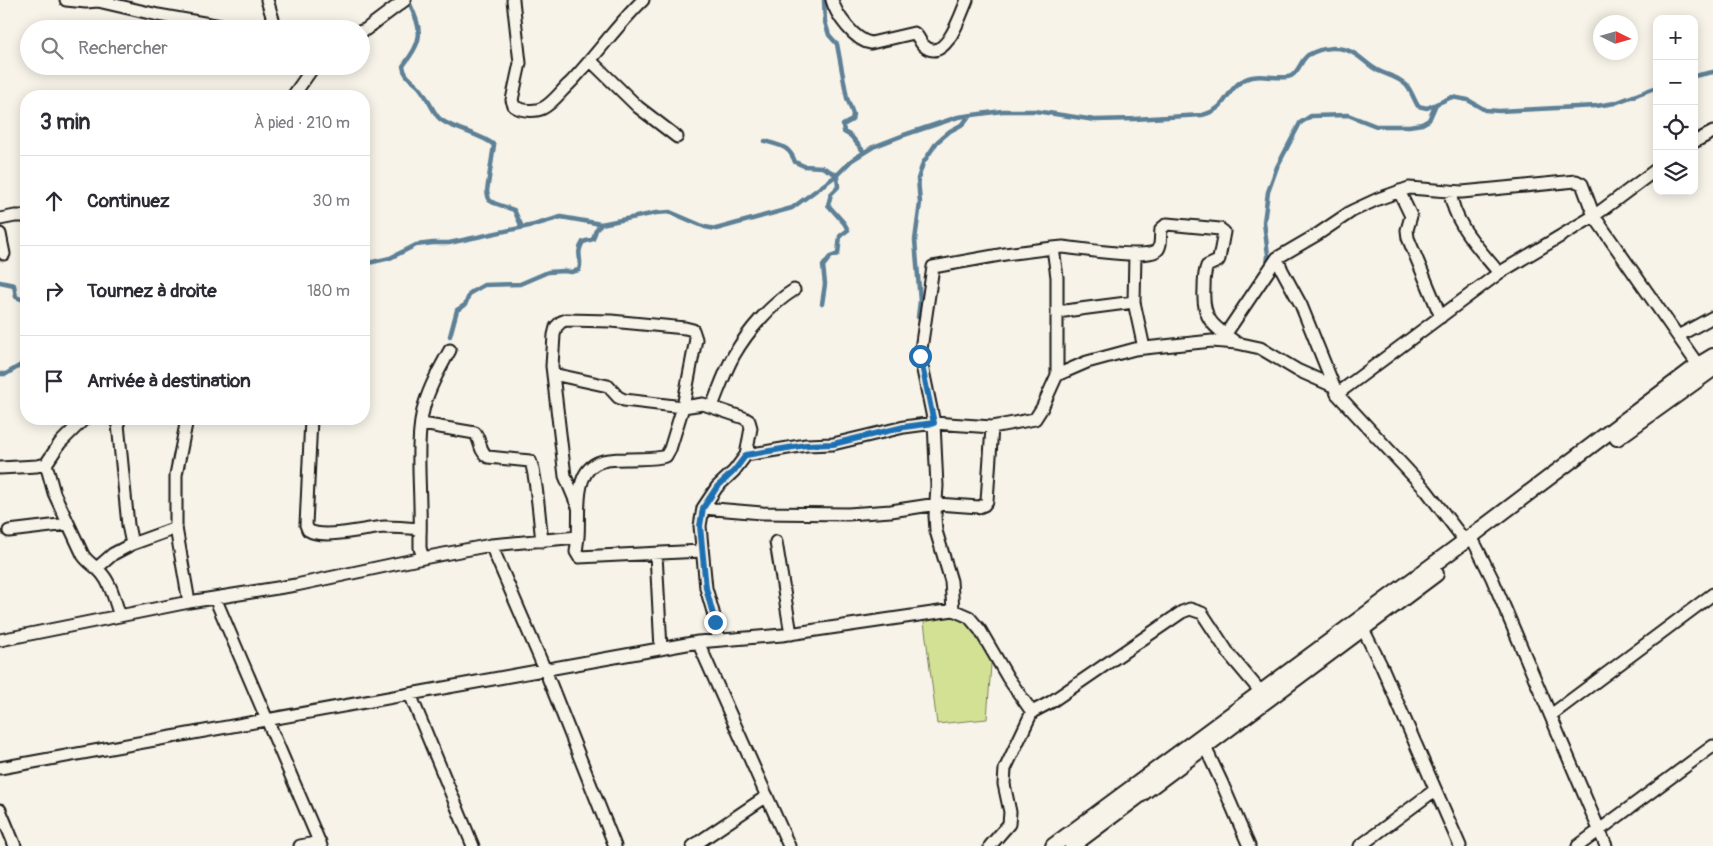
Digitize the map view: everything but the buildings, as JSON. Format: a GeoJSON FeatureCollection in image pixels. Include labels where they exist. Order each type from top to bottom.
{"type":"FeatureCollection","features":[{"type":"Feature","properties":{"kind":"street"},"geometry":{"type":"LineString","coordinates":[[66,0],[86,2],[98,0],[190,20]]}},
{"type":"Feature","properties":{"kind":"street"},"geometry":{"type":"LineString","coordinates":[[267,0],[273,20]]}},
{"type":"Feature","properties":{"kind":"street"},"geometry":{"type":"LineString","coordinates":[[370,26],[405,0]]}},
{"type":"Feature","properties":{"kind":"street"},"geometry":{"type":"LineString","coordinates":[[513,0],[520,63],[512,95],[514,106],[518,109],[543,108],[591,61],[624,18],[643,0]]}},
{"type":"Feature","properties":{"kind":"street"},"geometry":{"type":"LineString","coordinates":[[832,0],[833,6],[849,29],[865,42],[871,43],[914,33],[917,34],[923,45],[932,50],[938,50],[947,44],[967,0]]}},
{"type":"Feature","properties":{"kind":"street"},"geometry":{"type":"LineString","coordinates":[[591,61],[638,107],[677,137]]}},
{"type":"Feature","properties":{"kind":"street"},"geometry":{"type":"LineString","coordinates":[[296,90],[307,75]]}},
{"type":"Feature","properties":{"kind":"street"},"geometry":{"type":"LineString","coordinates":[[1698,140],[1713,132]]}},
{"type":"Feature","properties":{"kind":"street"},"geometry":{"type":"LineString","coordinates":[[1335,390],[1441,317],[1499,274],[1594,216],[1653,172]]}},
{"type":"Feature","properties":{"kind":"street"},"geometry":{"type":"LineString","coordinates":[[1225,335],[1277,258],[1352,211],[1409,188],[1462,192],[1576,181],[1582,184],[1594,216],[1678,336],[1709,370]]}},
{"type":"Feature","properties":{"kind":"street"},"geometry":{"type":"LineString","coordinates":[[1399,191],[1411,216],[1407,230],[1408,238],[1441,317]]}},
{"type":"Feature","properties":{"kind":"street"},"geometry":{"type":"LineString","coordinates":[[1450,191],[1452,204],[1462,227],[1499,274]]}},
{"type":"Feature","properties":{"kind":"street"},"geometry":{"type":"LineString","coordinates":[[0,219],[20,216]]}},
{"type":"Feature","properties":{"kind":"street"},"geometry":{"type":"LineString","coordinates":[[953,610],[951,581],[936,531],[937,450],[934,423],[920,356],[933,267],[1052,248],[1136,254],[1156,251],[1160,247],[1161,229],[1167,224],[1220,228],[1224,232],[1224,237],[1218,261],[1207,266],[1205,271],[1203,295],[1205,312],[1213,326],[1237,343]]}},
{"type":"Feature","properties":{"kind":"street"},"geometry":{"type":"LineString","coordinates":[[0,234],[4,254]]}},
{"type":"Feature","properties":{"kind":"street"},"geometry":{"type":"LineString","coordinates":[[746,455],[806,445],[833,444],[904,427],[934,423],[992,427],[1035,418],[1042,408],[1057,375],[1057,277],[1052,248]]}},
{"type":"Feature","properties":{"kind":"street"},"geometry":{"type":"LineString","coordinates":[[1136,254],[1134,302],[1144,348]]}},
{"type":"Feature","properties":{"kind":"street"},"geometry":{"type":"LineString","coordinates":[[1277,258],[1301,305],[1335,390]]}},
{"type":"Feature","properties":{"kind":"street"},"geometry":{"type":"LineString","coordinates":[[712,406],[733,356],[752,328],[786,295],[794,290]]}},
{"type":"Feature","properties":{"kind":"street"},"geometry":{"type":"LineString","coordinates":[[1057,312],[1134,302]]}},
{"type":"Feature","properties":{"kind":"street"},"geometry":{"type":"LineString","coordinates":[[1678,336],[1713,317]]}},
{"type":"Feature","properties":{"kind":"street"},"geometry":{"type":"LineString","coordinates":[[578,506],[565,476],[553,374],[556,327],[566,320],[611,321],[693,330],[696,339],[683,407],[670,449],[666,456],[658,458],[616,459],[598,462],[589,468],[582,479],[578,506],[576,552],[579,557],[702,551]]}},
{"type":"Feature","properties":{"kind":"street"},"geometry":{"type":"LineString","coordinates":[[1057,375],[1088,362],[1144,348],[1212,341],[1237,343],[1260,348],[1335,390],[1426,490],[1470,542],[1492,578],[1606,846]]}},
{"type":"Feature","properties":{"kind":"street"},"geometry":{"type":"LineString","coordinates":[[423,558],[420,548],[420,442],[424,406],[436,376],[450,350]]}},
{"type":"Feature","properties":{"kind":"street"},"geometry":{"type":"LineString","coordinates":[[1052,846],[1260,691],[1620,436],[1709,370],[1713,356]]}},
{"type":"Feature","properties":{"kind":"street"},"geometry":{"type":"LineString","coordinates":[[553,374],[608,386],[618,397],[624,400],[683,407],[703,404],[749,421],[751,428],[746,455],[734,471],[717,487],[703,508],[700,526],[706,588],[719,640]]}},
{"type":"Feature","properties":{"kind":"street"},"geometry":{"type":"LineString","coordinates":[[422,424],[476,433],[480,449],[488,457],[530,461],[534,474],[542,541]]}},
{"type":"Feature","properties":{"kind":"street"},"geometry":{"type":"LineString","coordinates":[[0,468],[46,464],[60,443],[78,425]]}},
{"type":"Feature","properties":{"kind":"street"},"geometry":{"type":"LineString","coordinates":[[118,425],[132,544]]}},
{"type":"Feature","properties":{"kind":"street"},"geometry":{"type":"LineString","coordinates":[[186,425],[176,475],[176,528],[189,602]]}},
{"type":"Feature","properties":{"kind":"street"},"geometry":{"type":"LineString","coordinates":[[311,425],[308,530],[315,534],[332,534],[386,527],[420,529]]}},
{"type":"Feature","properties":{"kind":"street"},"geometry":{"type":"LineString","coordinates":[[703,508],[762,513],[848,514],[891,511],[937,504],[984,506],[992,427]]}},
{"type":"Feature","properties":{"kind":"street"},"geometry":{"type":"LineString","coordinates":[[46,464],[54,493],[83,555],[87,562],[97,568],[109,584],[120,616]]}},
{"type":"Feature","properties":{"kind":"street"},"geometry":{"type":"LineString","coordinates":[[9,531],[68,524]]}},
{"type":"Feature","properties":{"kind":"street"},"geometry":{"type":"LineString","coordinates":[[97,568],[113,554],[132,544],[176,528]]}},
{"type":"Feature","properties":{"kind":"street"},"geometry":{"type":"LineString","coordinates":[[0,640],[189,602],[296,586],[491,545],[578,537]]}},
{"type":"Feature","properties":{"kind":"street"},"geometry":{"type":"LineString","coordinates":[[776,542],[791,634]]}},
{"type":"Feature","properties":{"kind":"street"},"geometry":{"type":"LineString","coordinates":[[1072,846],[1363,629],[1470,542]]}},
{"type":"Feature","properties":{"kind":"street"},"geometry":{"type":"LineString","coordinates":[[491,545],[545,670],[615,846]]}},
{"type":"Feature","properties":{"kind":"street"},"geometry":{"type":"LineString","coordinates":[[656,554],[661,649]]}},
{"type":"Feature","properties":{"kind":"street"},"geometry":{"type":"LineString","coordinates":[[1551,715],[1713,594]]}},
{"type":"Feature","properties":{"kind":"street"},"geometry":{"type":"LineString","coordinates":[[215,598],[320,844],[300,846]]}},
{"type":"Feature","properties":{"kind":"street"},"geometry":{"type":"LineString","coordinates":[[990,846],[1009,824],[1010,812],[1004,784],[1005,769],[1032,712],[1051,702],[1182,612],[1190,609],[1202,613],[1229,654],[1260,691]]}},
{"type":"Feature","properties":{"kind":"street"},"geometry":{"type":"LineString","coordinates":[[0,768],[698,642],[791,634],[953,610],[970,617],[980,630],[1008,678],[1032,712]]}},
{"type":"Feature","properties":{"kind":"street"},"geometry":{"type":"LineString","coordinates":[[1363,629],[1382,667],[1460,846]]}},
{"type":"Feature","properties":{"kind":"street"},"geometry":{"type":"LineString","coordinates":[[698,642],[789,846]]}},
{"type":"Feature","properties":{"kind":"street"},"geometry":{"type":"LineString","coordinates":[[410,694],[473,846]]}},
{"type":"Feature","properties":{"kind":"street"},"geometry":{"type":"LineString","coordinates":[[1204,747],[1249,846]]}},
{"type":"Feature","properties":{"kind":"street"},"geometry":{"type":"LineString","coordinates":[[1578,846],[1712,750]]}},
{"type":"Feature","properties":{"kind":"street"},"geometry":{"type":"LineString","coordinates":[[1360,846],[1435,790]]}},
{"type":"Feature","properties":{"kind":"street"},"geometry":{"type":"LineString","coordinates":[[693,846],[767,796]]}},
{"type":"Feature","properties":{"kind":"street"},"geometry":{"type":"LineString","coordinates":[[0,810],[16,846]]}},
{"type":"Feature","properties":{"kind":"green space"},"geometry":{"type":"Polygon","coordinates":[[[953,610],[969,617],[992,651],[987,719],[937,724],[923,614],[953,610]]]}},
{"type":"Feature","properties":{"kind":"waterway"},"geometry":{"type":"LineString","coordinates":[[824,0],[825,22],[829,35],[837,44],[847,98],[853,114],[852,120],[843,125],[844,132],[851,136],[864,152]]}},
{"type":"Feature","properties":{"kind":"waterway"},"geometry":{"type":"LineString","coordinates":[[409,2],[417,21],[419,36],[414,49],[403,66],[405,73],[419,87],[438,117],[449,125],[481,137],[494,145],[487,191],[489,200],[514,210],[522,227]]}},
{"type":"Feature","properties":{"kind":"waterway"},"geometry":{"type":"LineString","coordinates":[[370,263],[390,258],[416,245],[449,243],[534,225],[561,217],[601,224],[670,212],[705,227],[716,229],[792,208],[837,175],[852,160],[873,147],[958,117],[1002,111],[1035,111],[1095,120],[1202,115],[1217,109],[1236,85],[1242,81],[1261,76],[1291,76],[1308,55],[1319,50],[1331,48],[1350,51],[1374,68],[1400,80],[1409,88],[1418,106],[1427,108],[1452,97],[1468,100],[1485,110],[1499,111],[1596,106],[1615,103],[1653,89]]}},
{"type":"Feature","properties":{"kind":"waterway"},"geometry":{"type":"LineString","coordinates":[[1698,75],[1713,72]]}},
{"type":"Feature","properties":{"kind":"waterway"},"geometry":{"type":"LineString","coordinates":[[1267,268],[1268,255],[1264,222],[1268,192],[1277,167],[1300,123],[1311,116],[1348,115],[1376,126],[1409,126],[1422,124],[1429,120],[1436,104]]}},
{"type":"Feature","properties":{"kind":"waterway"},"geometry":{"type":"LineString","coordinates":[[918,317],[920,301],[915,240],[920,203],[918,179],[923,163],[937,142],[950,131],[963,124],[969,116]]}},
{"type":"Feature","properties":{"kind":"waterway"},"geometry":{"type":"LineString","coordinates":[[765,141],[787,149],[795,162],[804,166],[822,167],[837,175],[838,187],[831,194],[828,205],[848,230],[840,236],[838,254],[830,257],[823,266],[825,284],[822,304]]}},
{"type":"Feature","properties":{"kind":"waterway"},"geometry":{"type":"LineString","coordinates":[[450,336],[457,310],[465,305],[470,293],[484,285],[520,284],[548,272],[579,270],[581,246],[583,242],[593,239],[596,230],[601,224]]}},
{"type":"Feature","properties":{"kind":"waterway"},"geometry":{"type":"LineString","coordinates":[[0,282],[14,285],[16,297],[20,299]]}},
{"type":"Feature","properties":{"kind":"waterway"},"geometry":{"type":"LineString","coordinates":[[0,374],[6,374],[20,366]]}},
{"type":"Feature","properties":{"kind":"route"},"geometry":{"type":"LineString","coordinates":[[715,622],[706,588],[700,526],[703,508],[717,487],[734,471],[746,455],[806,445],[833,444],[904,427],[934,423],[920,356]]}}]}
